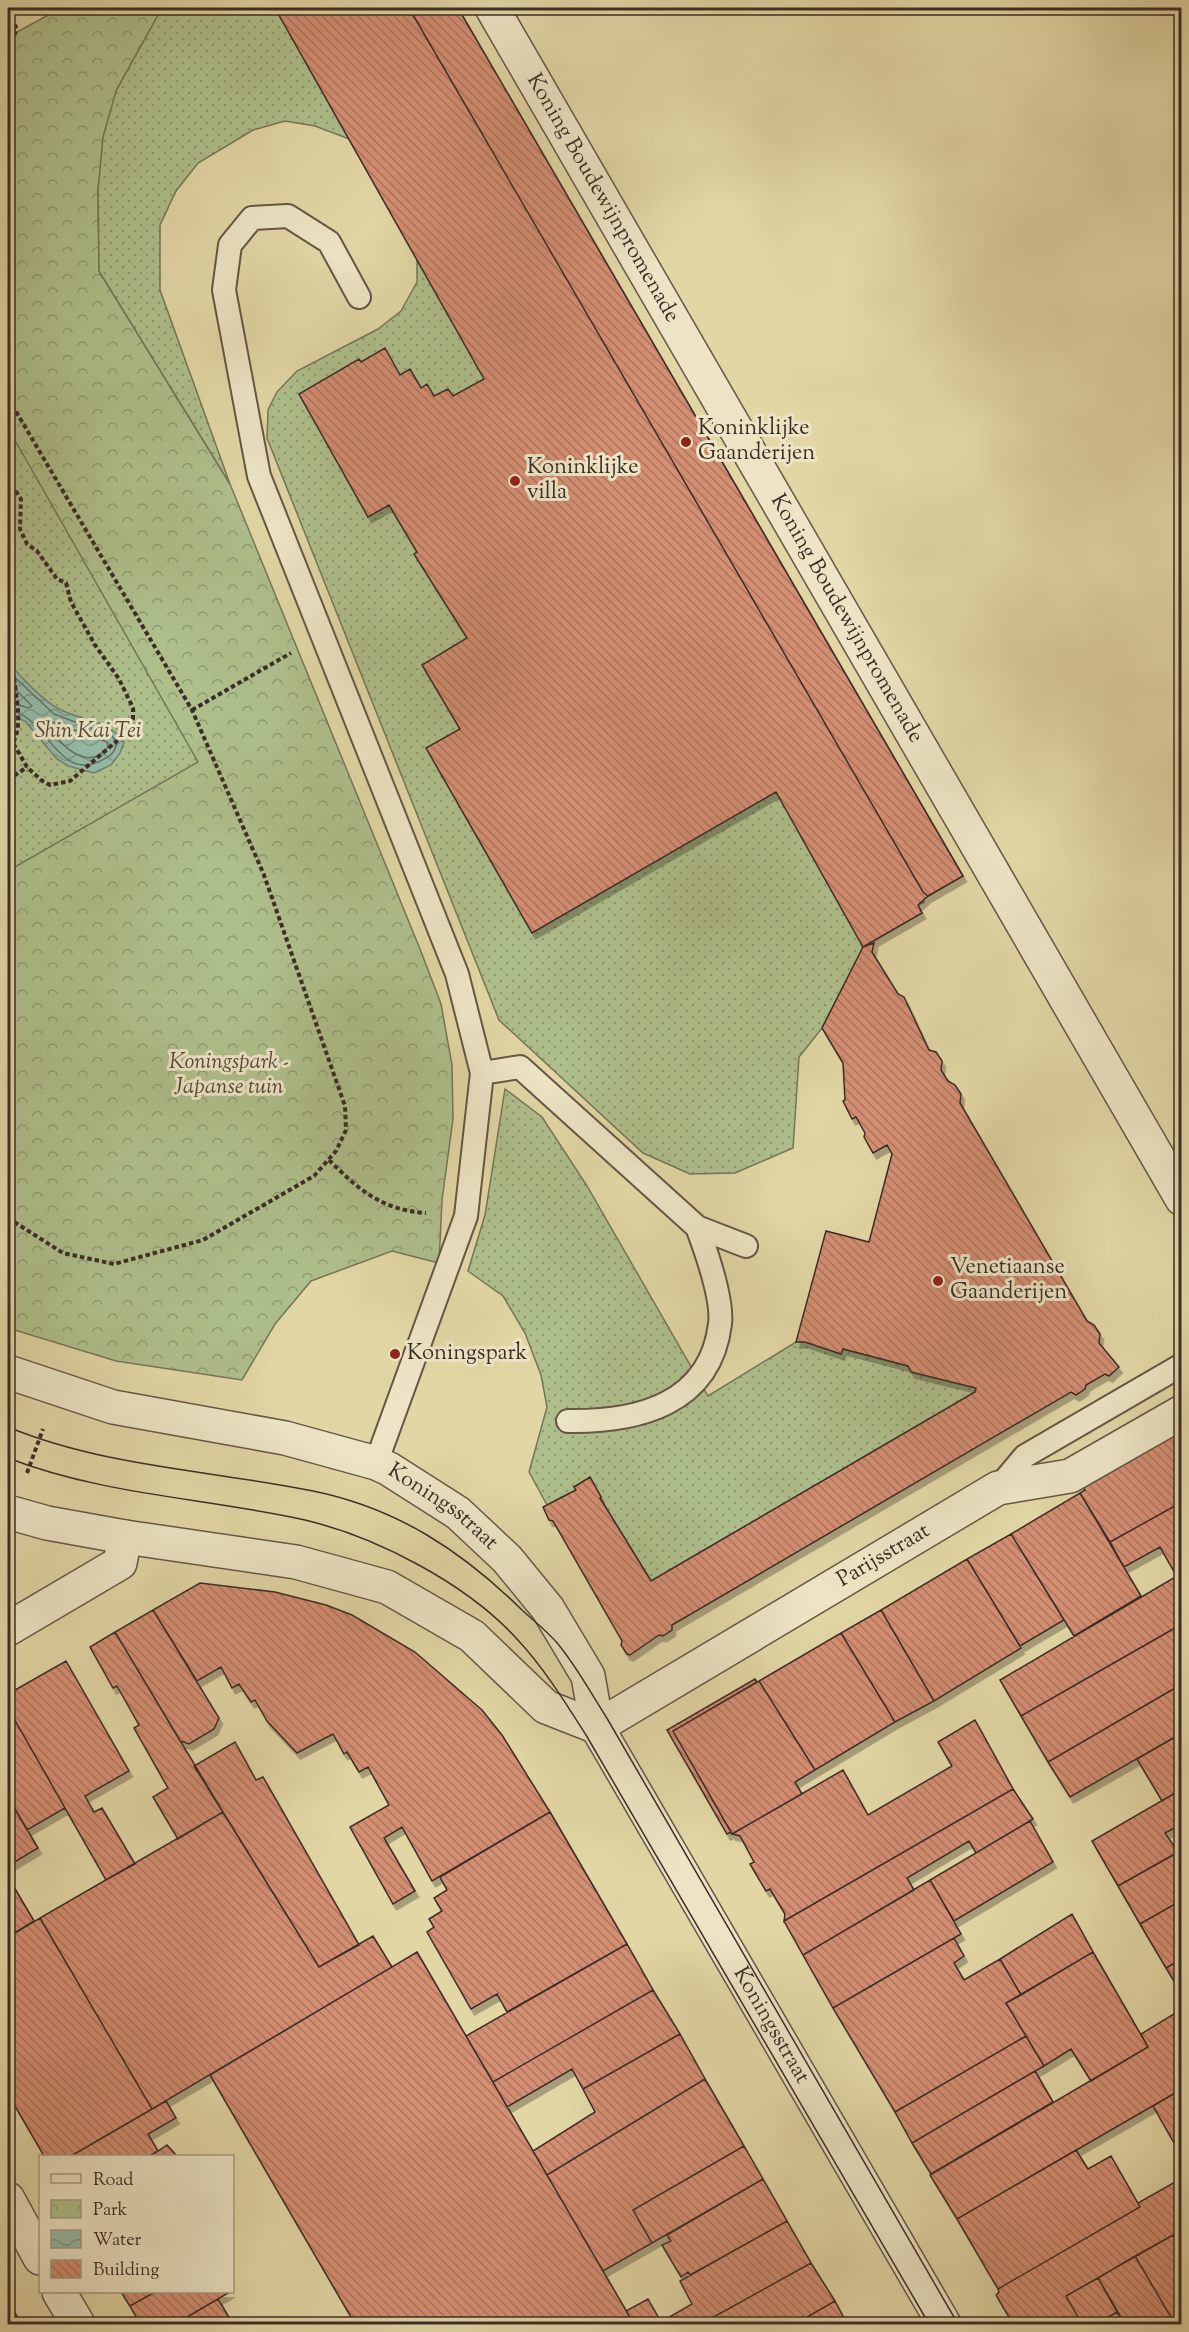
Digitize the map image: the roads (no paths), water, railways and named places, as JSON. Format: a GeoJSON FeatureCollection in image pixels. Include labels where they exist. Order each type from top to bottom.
{"type":"FeatureCollection","features":[{"type":"Feature","properties":{"kind":"street","name":"Koning Boudewijnpromenade"},"geometry":{"type":"LineString","coordinates":[[492,8],[1182,1199]]}},
{"type":"Feature","properties":{"kind":"street","name":"Koningsstraat"},"geometry":{"type":"LineString","coordinates":[[21,1378],[113,1407],[285,1438],[376,1463],[458,1513],[507,1559],[548,1610],[588,1676],[597,1727],[944,2325]]}},
{"type":"Feature","properties":{"kind":"street","name":"Parijsstraat"},"geometry":{"type":"LineString","coordinates":[[597,1727],[998,1488],[1070,1476],[1182,1412]]}},
{"type":"Feature","properties":{"kind":"street"},"geometry":{"type":"LineString","coordinates":[[8,1512],[47,1523],[125,1537],[296,1562],[387,1587],[472,1636],[546,1707],[597,1727]]}},
{"type":"Feature","properties":{"kind":"street"},"geometry":{"type":"LineString","coordinates":[[8,1629],[120,1563],[125,1537]]}},
{"type":"Feature","properties":{"kind":"street"},"geometry":{"type":"LineString","coordinates":[[8,2199],[39,2256]]}},
{"type":"Feature","properties":{"kind":"street"},"geometry":{"type":"LineString","coordinates":[[60,2293],[78,2325]]}},
{"type":"Feature","properties":{"kind":"lane"},"geometry":{"type":"LineString","coordinates":[[359,297],[329,242],[288,216],[252,218],[230,245],[224,290],[259,476],[457,974],[482,1073],[466,1216],[376,1463]]}},
{"type":"Feature","properties":{"kind":"lane"},"geometry":{"type":"LineString","coordinates":[[482,1073],[520,1066],[697,1227],[746,1246]]}},
{"type":"Feature","properties":{"kind":"lane"},"geometry":{"type":"LineString","coordinates":[[568,1421],[604,1421],[639,1414],[674,1401],[691,1388],[702,1372],[712,1356],[720,1322],[710,1264],[697,1227]]}},
{"type":"Feature","properties":{"kind":"lane"},"geometry":{"type":"LineString","coordinates":[[998,1488],[1025,1456],[1180,1366]]}},
{"type":"Feature","properties":{"kind":"water"},"geometry":{"type":"Polygon","coordinates":[[[8,662],[53,705],[67,713],[103,725],[118,735],[124,742],[120,753],[111,765],[94,773],[68,766],[57,759],[25,721],[8,715],[8,662]]]}},
{"type":"Feature","properties":{"kind":"tram line"},"geometry":{"type":"LineString","coordinates":[[8,1427],[82,1451],[158,1466],[313,1491],[373,1508],[452,1551],[476,1569],[545,1631],[572,1662],[608,1720],[958,2324]]}},
{"type":"Feature","properties":{"kind":"tram line"},"geometry":{"type":"LineString","coordinates":[[8,1458],[44,1470],[118,1488],[268,1513],[333,1528],[361,1538],[419,1565],[473,1600],[496,1619],[536,1662],[586,1735],[929,2324]]}},
{"type":"Feature","properties":{"kind":"place","name":"Koninklijke Gaanderijen"},"geometry":{"type":"Point","coordinates":[686,442]}},
{"type":"Feature","properties":{"kind":"place","name":"Koninklijke villa"},"geometry":{"type":"Point","coordinates":[515,481]}},
{"type":"Feature","properties":{"kind":"place","name":"Venetiaanse Gaanderijen"},"geometry":{"type":"Point","coordinates":[938,1281]}},
{"type":"Feature","properties":{"kind":"place","name":"Koningspark"},"geometry":{"type":"Point","coordinates":[395,1354]}},
{"type":"Feature","properties":{"kind":"park label","name":"Shin Kai Tei"},"geometry":{"type":"Point","coordinates":[88,732]}},
{"type":"Feature","properties":{"kind":"park label","name":"Koningspark - Japanse tuin"},"geometry":{"type":"Point","coordinates":[229,1076]}}]}
